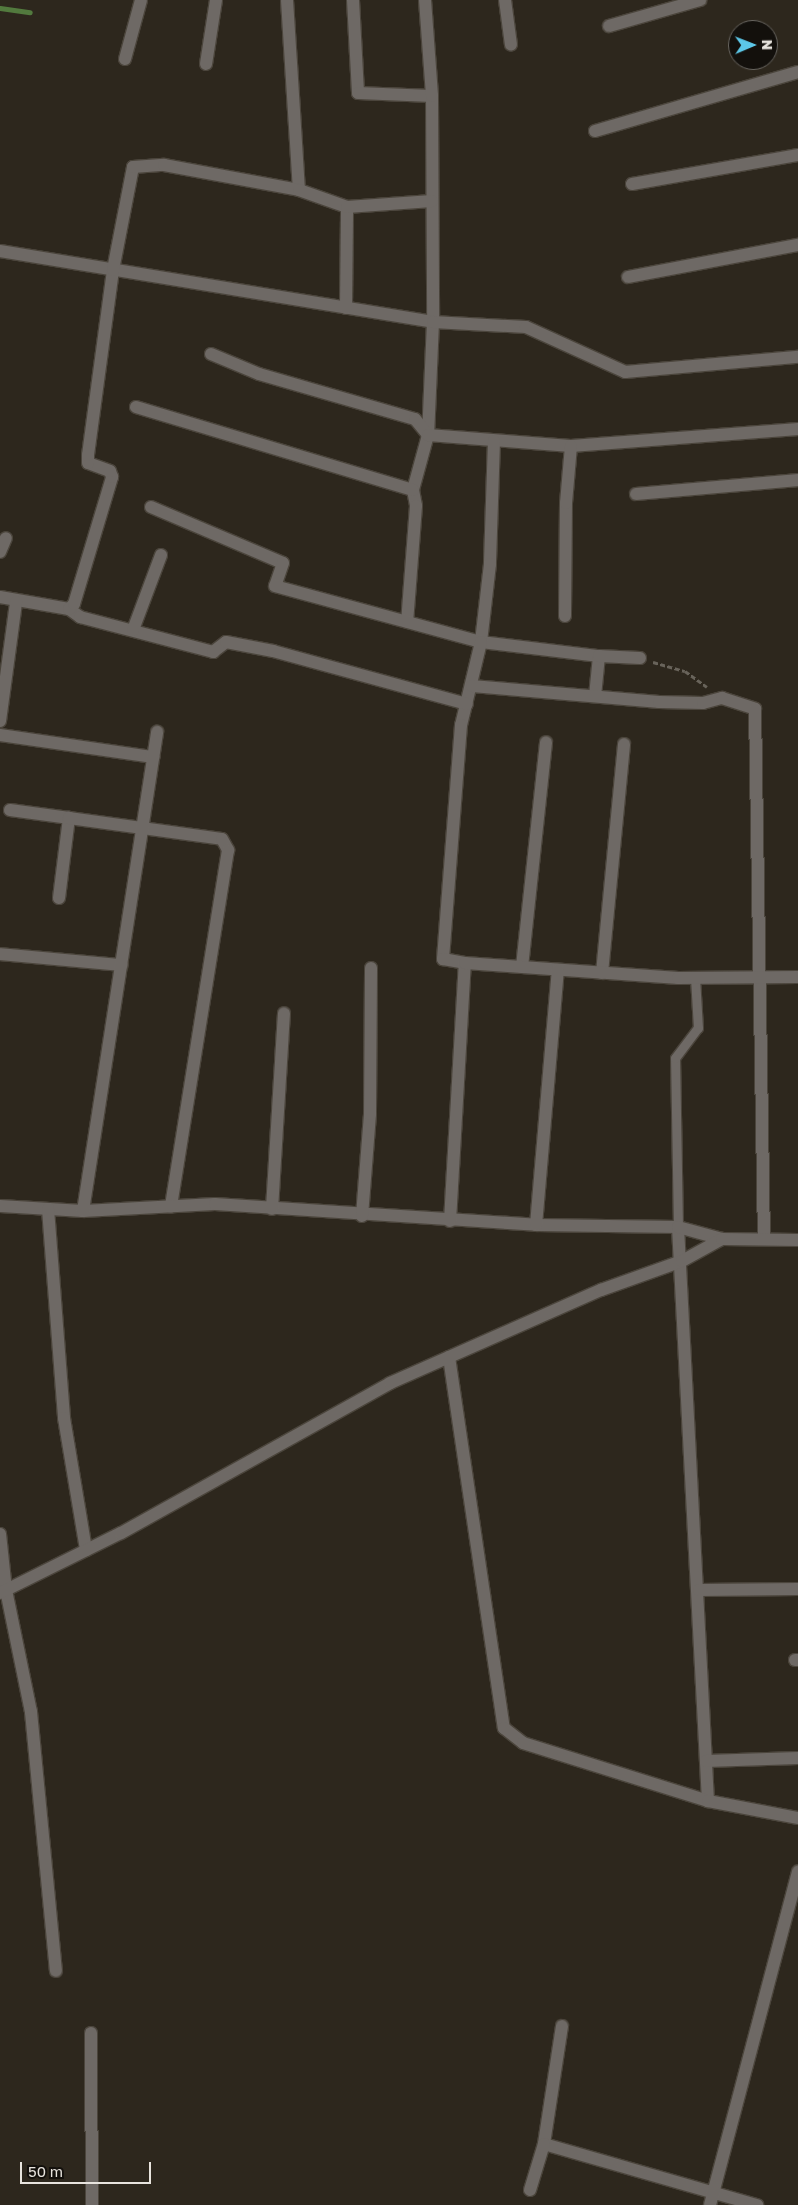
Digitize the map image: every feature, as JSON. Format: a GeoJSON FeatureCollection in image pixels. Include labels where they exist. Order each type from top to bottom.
{"type":"FeatureCollection","features":[{"type":"Feature","properties":{"kind":"street"},"geometry":{"type":"LineString","coordinates":[[125,59],[141,0]]}},
{"type":"Feature","properties":{"kind":"street"},"geometry":{"type":"LineString","coordinates":[[206,64],[216,0]]}},
{"type":"Feature","properties":{"kind":"street"},"geometry":{"type":"LineString","coordinates":[[287,0],[299,190]]}},
{"type":"Feature","properties":{"kind":"street"},"geometry":{"type":"LineString","coordinates":[[353,0],[358,93],[432,96]]}},
{"type":"Feature","properties":{"kind":"street"},"geometry":{"type":"LineString","coordinates":[[407,622],[416,506],[412,490],[428,435],[433,322],[432,96],[425,0]]}},
{"type":"Feature","properties":{"kind":"street"},"geometry":{"type":"LineString","coordinates":[[505,0],[511,45]]}},
{"type":"Feature","properties":{"kind":"street"},"geometry":{"type":"LineString","coordinates":[[608,26],[700,0]]}},
{"type":"Feature","properties":{"kind":"street"},"geometry":{"type":"LineString","coordinates":[[595,131],[798,72]]}},
{"type":"Feature","properties":{"kind":"street"},"geometry":{"type":"LineString","coordinates":[[632,184],[798,155]]}},
{"type":"Feature","properties":{"kind":"street"},"geometry":{"type":"LineString","coordinates":[[68,609],[74,604],[112,477],[110,471],[88,463],[88,455],[113,270],[129,182],[138,164],[299,190],[347,207],[432,201]]}},
{"type":"Feature","properties":{"kind":"street"},"geometry":{"type":"LineString","coordinates":[[346,308],[347,207]]}},
{"type":"Feature","properties":{"kind":"street"},"geometry":{"type":"LineString","coordinates":[[628,277],[798,245]]}},
{"type":"Feature","properties":{"kind":"street"},"geometry":{"type":"LineString","coordinates":[[0,251],[433,322],[526,327],[625,372],[798,357]]}},
{"type":"Feature","properties":{"kind":"street"},"geometry":{"type":"LineString","coordinates":[[211,354],[259,374],[415,419],[428,435],[571,446],[798,429]]}},
{"type":"Feature","properties":{"kind":"street"},"geometry":{"type":"LineString","coordinates":[[136,406],[412,490]]}},
{"type":"Feature","properties":{"kind":"street"},"geometry":{"type":"LineString","coordinates":[[494,441],[490,564],[480,642],[472,686],[461,725],[443,959],[465,963],[695,978],[798,977]]}},
{"type":"Feature","properties":{"kind":"street"},"geometry":{"type":"LineString","coordinates":[[565,616],[566,503],[571,446]]}},
{"type":"Feature","properties":{"kind":"street"},"geometry":{"type":"LineString","coordinates":[[636,494],[798,480]]}},
{"type":"Feature","properties":{"kind":"street"},"geometry":{"type":"LineString","coordinates":[[151,508],[283,563],[274,586],[480,642],[599,656],[640,658]]}},
{"type":"Feature","properties":{"kind":"street"},"geometry":{"type":"LineString","coordinates":[[0,552],[6,538]]}},
{"type":"Feature","properties":{"kind":"street"},"geometry":{"type":"LineString","coordinates":[[133,630],[161,556]]}},
{"type":"Feature","properties":{"kind":"street"},"geometry":{"type":"LineString","coordinates":[[0,597],[16,602],[68,609],[80,617],[213,652],[226,642],[273,651],[466,704]]}},
{"type":"Feature","properties":{"kind":"street"},"geometry":{"type":"LineString","coordinates":[[0,721],[16,602]]}},
{"type":"Feature","properties":{"kind":"street"},"geometry":{"type":"LineString","coordinates":[[595,696],[599,656]]}},
{"type":"Feature","properties":{"kind":"street"},"geometry":{"type":"LineString","coordinates":[[472,686],[703,703],[722,698],[756,710],[763,977],[764,1239]]}},
{"type":"Feature","properties":{"kind":"street"},"geometry":{"type":"LineString","coordinates":[[83,1211],[144,826],[157,732]]}},
{"type":"Feature","properties":{"kind":"street"},"geometry":{"type":"LineString","coordinates":[[0,735],[153,757]]}},
{"type":"Feature","properties":{"kind":"street"},"geometry":{"type":"LineString","coordinates":[[522,967],[546,742]]}},
{"type":"Feature","properties":{"kind":"street"},"geometry":{"type":"LineString","coordinates":[[602,973],[624,744]]}},
{"type":"Feature","properties":{"kind":"street"},"geometry":{"type":"LineString","coordinates":[[10,810],[144,826],[222,839],[228,850],[171,1206]]}},
{"type":"Feature","properties":{"kind":"street"},"geometry":{"type":"LineString","coordinates":[[59,898],[69,818]]}},
{"type":"Feature","properties":{"kind":"street"},"geometry":{"type":"LineString","coordinates":[[0,954],[122,965]]}},
{"type":"Feature","properties":{"kind":"street"},"geometry":{"type":"LineString","coordinates":[[450,1221],[465,963]]}},
{"type":"Feature","properties":{"kind":"street"},"geometry":{"type":"LineString","coordinates":[[362,1216],[370,1114],[371,968]]}},
{"type":"Feature","properties":{"kind":"street"},"geometry":{"type":"LineString","coordinates":[[536,1225],[558,970]]}},
{"type":"Feature","properties":{"kind":"street"},"geometry":{"type":"LineString","coordinates":[[272,1209],[284,1013]]}},
{"type":"Feature","properties":{"kind":"street"},"geometry":{"type":"LineString","coordinates":[[0,1206],[83,1211],[171,1206],[272,1209],[362,1216],[536,1225],[678,1227],[722,1239],[798,1240]]}},
{"type":"Feature","properties":{"kind":"street"},"geometry":{"type":"LineString","coordinates":[[48,1209],[64,1418],[86,1550]]}},
{"type":"Feature","properties":{"kind":"street"},"geometry":{"type":"LineString","coordinates":[[678,1227],[682,1261],[708,1801]]}},
{"type":"Feature","properties":{"kind":"street"},"geometry":{"type":"LineString","coordinates":[[3,1591],[86,1550],[390,1383],[601,1290],[682,1261],[722,1239]]}},
{"type":"Feature","properties":{"kind":"street"},"geometry":{"type":"LineString","coordinates":[[449,1357],[504,1728],[523,1743],[708,1801],[798,1818]]}},
{"type":"Feature","properties":{"kind":"street"},"geometry":{"type":"LineString","coordinates":[[0,1534],[3,1591],[31,1712],[56,1971]]}},
{"type":"Feature","properties":{"kind":"street"},"geometry":{"type":"LineString","coordinates":[[699,1590],[798,1589]]}},
{"type":"Feature","properties":{"kind":"street"},"geometry":{"type":"LineString","coordinates":[[706,1762],[798,1758]]}},
{"type":"Feature","properties":{"kind":"street"},"geometry":{"type":"LineString","coordinates":[[710,2205],[798,1871]]}},
{"type":"Feature","properties":{"kind":"street"},"geometry":{"type":"LineString","coordinates":[[530,2190],[544,2144],[562,2026]]}},
{"type":"Feature","properties":{"kind":"street"},"geometry":{"type":"LineString","coordinates":[[91,2033],[92,2205]]}},
{"type":"Feature","properties":{"kind":"street"},"geometry":{"type":"LineString","coordinates":[[544,2144],[714,2189],[757,2205]]}},
{"type":"Feature","properties":{"kind":"lane"},"geometry":{"type":"LineString","coordinates":[[678,1227],[675,1058],[698,1028],[695,978]]}},
{"type":"Feature","properties":{"kind":"path"},"geometry":{"type":"LineString","coordinates":[[640,658],[684,671],[722,698]]}},
{"type":"Feature","properties":{"kind":"waterway"},"geometry":{"type":"LineString","coordinates":[[0,8],[30,12]]}}]}
